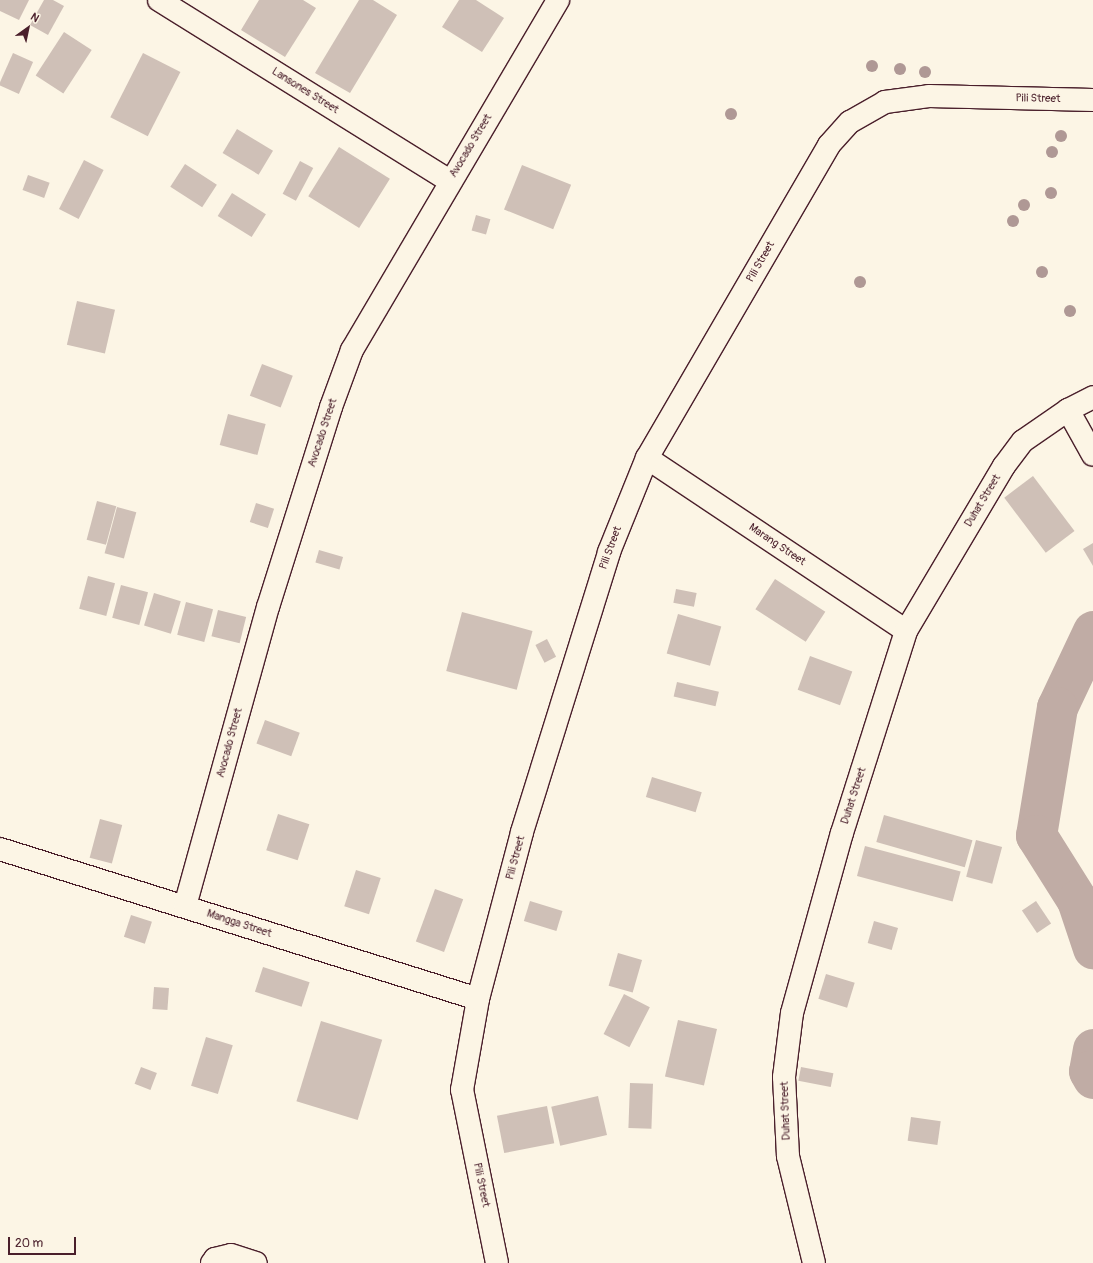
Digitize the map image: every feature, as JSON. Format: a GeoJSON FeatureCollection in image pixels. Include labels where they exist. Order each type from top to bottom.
{"type":"FeatureCollection","features":[{"type":"Feature","properties":{"kind":"street","name":"Lansones Street"},"geometry":{"type":"LineString","coordinates":[[159,0],[450,181]]}},
{"type":"Feature","properties":{"kind":"street","name":"Avocado Street"},"geometry":{"type":"LineString","coordinates":[[185,906],[268,607],[331,406],[352,350],[450,181],[558,0]]}},
{"type":"Feature","properties":{"kind":"street","name":"Pili Street"},"geometry":{"type":"LineString","coordinates":[[497,1263],[462,1090],[478,999],[522,832],[606,559],[646,458],[829,145],[850,122],[884,102],[929,96],[1093,100]]}},
{"type":"Feature","properties":{"kind":"street","name":"Duhat Street"},"geometry":{"type":"LineString","coordinates":[[814,1263],[788,1156],[784,1077],[792,1013],[842,833],[906,631],[1004,466],[1023,441],[1068,410],[1093,397]]}},
{"type":"Feature","properties":{"kind":"street"},"geometry":{"type":"LineString","coordinates":[[1068,410],[1093,455]]}},
{"type":"Feature","properties":{"kind":"street","name":"Marang Street"},"geometry":{"type":"LineString","coordinates":[[646,458],[906,631]]}},
{"type":"Feature","properties":{"kind":"street","name":"Mangga Street"},"geometry":{"type":"LineString","coordinates":[[0,849],[478,999]]}},
{"type":"Feature","properties":{"kind":"street"},"geometry":{"type":"LineString","coordinates":[[212,1263],[215,1259],[231,1255],[256,1263]]}},
{"type":"Feature","properties":{"kind":"building"},"geometry":{"type":"Polygon","coordinates":[[[0,0],[29,0],[19,20],[0,11],[0,0]]]}},
{"type":"Feature","properties":{"kind":"building"},"geometry":{"type":"Polygon","coordinates":[[[44,0],[53,0],[64,6],[48,35],[30,25],[44,0]]]}},
{"type":"Feature","properties":{"kind":"building"},"geometry":{"type":"Polygon","coordinates":[[[259,0],[303,0],[316,8],[285,57],[241,30],[259,0]]]}},
{"type":"Feature","properties":{"kind":"building"},"geometry":{"type":"Polygon","coordinates":[[[359,0],[373,0],[397,15],[350,93],[315,73],[359,0]]]}},
{"type":"Feature","properties":{"kind":"building"},"geometry":{"type":"Polygon","coordinates":[[[459,0],[476,0],[504,18],[482,52],[442,27],[459,0]]]}},
{"type":"Feature","properties":{"kind":"building"},"geometry":{"type":"Polygon","coordinates":[[[64,32],[92,50],[63,94],[36,76],[64,32]]]}},
{"type":"Feature","properties":{"kind":"building"},"geometry":{"type":"Polygon","coordinates":[[[13,53],[33,62],[19,94],[0,86],[0,82],[13,53]]]}},
{"type":"Feature","properties":{"kind":"building"},"geometry":{"type":"Polygon","coordinates":[[[143,53],[180,72],[148,136],[110,117],[143,53]]]}},
{"type":"Feature","properties":{"kind":"building"},"geometry":{"type":"Polygon","coordinates":[[[237,129],[273,151],[259,175],[223,153],[237,129]]]}},
{"type":"Feature","properties":{"kind":"building"},"geometry":{"type":"Polygon","coordinates":[[[339,147],[390,179],[359,228],[308,196],[339,147]]]}},
{"type":"Feature","properties":{"kind":"building"},"geometry":{"type":"Polygon","coordinates":[[[84,160],[104,170],[79,219],[59,209],[84,160]]]}},
{"type":"Feature","properties":{"kind":"building"},"geometry":{"type":"Polygon","coordinates":[[[300,161],[313,168],[296,201],[283,194],[300,161]]]}},
{"type":"Feature","properties":{"kind":"building"},"geometry":{"type":"Polygon","coordinates":[[[185,164],[217,185],[202,207],[170,187],[185,164]]]}},
{"type":"Feature","properties":{"kind":"building"},"geometry":{"type":"Polygon","coordinates":[[[522,165],[571,185],[553,229],[504,210],[522,165]]]}},
{"type":"Feature","properties":{"kind":"building"},"geometry":{"type":"Polygon","coordinates":[[[28,175],[50,183],[44,198],[23,190],[28,175]]]}},
{"type":"Feature","properties":{"kind":"building"},"geometry":{"type":"Polygon","coordinates":[[[232,193],[266,214],[252,237],[218,216],[232,193]]]}},
{"type":"Feature","properties":{"kind":"building"},"geometry":{"type":"Polygon","coordinates":[[[476,215],[490,219],[486,235],[472,230],[476,215]]]}},
{"type":"Feature","properties":{"kind":"building"},"geometry":{"type":"Polygon","coordinates":[[[77,301],[115,310],[105,354],[67,345],[77,301]]]}},
{"type":"Feature","properties":{"kind":"building"},"geometry":{"type":"Polygon","coordinates":[[[262,364],[293,376],[281,408],[250,396],[262,364]]]}},
{"type":"Feature","properties":{"kind":"building"},"geometry":{"type":"Polygon","coordinates":[[[228,414],[266,424],[257,455],[220,445],[228,414]]]}},
{"type":"Feature","properties":{"kind":"building"},"geometry":{"type":"Polygon","coordinates":[[[1033,476],[1075,531],[1046,553],[1004,498],[1033,476]]]}},
{"type":"Feature","properties":{"kind":"building"},"geometry":{"type":"Polygon","coordinates":[[[97,501],[116,506],[106,545],[87,540],[97,501]]]}},
{"type":"Feature","properties":{"kind":"building"},"geometry":{"type":"Polygon","coordinates":[[[256,503],[274,509],[268,528],[250,522],[256,503]]]}},
{"type":"Feature","properties":{"kind":"building"},"geometry":{"type":"Polygon","coordinates":[[[117,507],[136,512],[124,559],[105,553],[117,507]]]}},
{"type":"Feature","properties":{"kind":"building"},"geometry":{"type":"Polygon","coordinates":[[[1093,543],[1093,566],[1083,549],[1093,543]]]}},
{"type":"Feature","properties":{"kind":"building"},"geometry":{"type":"Polygon","coordinates":[[[319,550],[343,557],[339,569],[315,562],[319,550]]]}},
{"type":"Feature","properties":{"kind":"building"},"geometry":{"type":"Polygon","coordinates":[[[88,576],[115,583],[106,616],[79,609],[88,576]]]}},
{"type":"Feature","properties":{"kind":"building"},"geometry":{"type":"Polygon","coordinates":[[[775,579],[825,612],[806,642],[755,609],[775,579]]]}},
{"type":"Feature","properties":{"kind":"building"},"geometry":{"type":"Polygon","coordinates":[[[121,585],[148,592],[139,625],[112,618],[121,585]]]}},
{"type":"Feature","properties":{"kind":"building"},"geometry":{"type":"Polygon","coordinates":[[[676,589],[697,593],[694,607],[673,603],[676,589]]]}},
{"type":"Feature","properties":{"kind":"building"},"geometry":{"type":"Polygon","coordinates":[[[154,593],[181,601],[171,634],[144,626],[154,593]]]}},
{"type":"Feature","properties":{"kind":"building"},"geometry":{"type":"Polygon","coordinates":[[[186,602],[213,609],[204,642],[177,635],[186,602]]]}},
{"type":"Feature","properties":{"kind":"building"},"geometry":{"type":"Polygon","coordinates":[[[218,610],[246,617],[240,643],[211,636],[218,610]]]}},
{"type":"Feature","properties":{"kind":"building"},"geometry":{"type":"Polygon","coordinates":[[[462,612],[533,631],[517,690],[446,671],[462,612]]]}},
{"type":"Feature","properties":{"kind":"building"},"geometry":{"type":"Polygon","coordinates":[[[678,614],[721,626],[710,666],[667,653],[678,614]]]}},
{"type":"Feature","properties":{"kind":"building"},"geometry":{"type":"Polygon","coordinates":[[[547,639],[556,657],[544,663],[535,645],[547,639]]]}},
{"type":"Feature","properties":{"kind":"building"},"geometry":{"type":"Polygon","coordinates":[[[810,656],[852,671],[840,705],[798,690],[810,656]]]}},
{"type":"Feature","properties":{"kind":"building"},"geometry":{"type":"Polygon","coordinates":[[[677,682],[719,692],[716,706],[674,697],[677,682]]]}},
{"type":"Feature","properties":{"kind":"building"},"geometry":{"type":"Polygon","coordinates":[[[265,720],[300,733],[291,756],[256,743],[265,720]]]}},
{"type":"Feature","properties":{"kind":"building"},"geometry":{"type":"Polygon","coordinates":[[[652,777],[702,792],[696,812],[646,797],[652,777]]]}},
{"type":"Feature","properties":{"kind":"building"},"geometry":{"type":"Polygon","coordinates":[[[278,814],[309,824],[298,860],[266,850],[278,814]]]}},
{"type":"Feature","properties":{"kind":"building"},"geometry":{"type":"Polygon","coordinates":[[[884,815],[972,840],[965,867],[876,842],[884,815]]]}},
{"type":"Feature","properties":{"kind":"building"},"geometry":{"type":"Polygon","coordinates":[[[100,819],[122,825],[112,864],[90,858],[100,819]]]}},
{"type":"Feature","properties":{"kind":"building"},"geometry":{"type":"Polygon","coordinates":[[[976,840],[1002,847],[992,884],[966,877],[976,840]]]}},
{"type":"Feature","properties":{"kind":"building"},"geometry":{"type":"Polygon","coordinates":[[[865,846],[961,872],[953,902],[857,876],[865,846]]]}},
{"type":"Feature","properties":{"kind":"building"},"geometry":{"type":"Polygon","coordinates":[[[356,870],[381,878],[369,914],[344,906],[356,870]]]}},
{"type":"Feature","properties":{"kind":"building"},"geometry":{"type":"Polygon","coordinates":[[[435,889],[463,899],[444,952],[416,942],[435,889]]]}},
{"type":"Feature","properties":{"kind":"building"},"geometry":{"type":"Polygon","coordinates":[[[530,901],[563,911],[556,931],[524,921],[530,901]]]}},
{"type":"Feature","properties":{"kind":"building"},"geometry":{"type":"Polygon","coordinates":[[[1036,901],[1051,923],[1037,933],[1022,911],[1036,901]]]}},
{"type":"Feature","properties":{"kind":"building"},"geometry":{"type":"Polygon","coordinates":[[[131,915],[152,922],[145,944],[124,937],[131,915]]]}},
{"type":"Feature","properties":{"kind":"building"},"geometry":{"type":"Polygon","coordinates":[[[874,921],[898,928],[892,950],[868,943],[874,921]]]}},
{"type":"Feature","properties":{"kind":"building"},"geometry":{"type":"Polygon","coordinates":[[[618,953],[642,960],[633,993],[609,986],[618,953]]]}},
{"type":"Feature","properties":{"kind":"building"},"geometry":{"type":"Polygon","coordinates":[[[263,967],[310,982],[302,1007],[255,992],[263,967]]]}},
{"type":"Feature","properties":{"kind":"building"},"geometry":{"type":"Polygon","coordinates":[[[826,974],[855,983],[847,1008],[818,999],[826,974]]]}},
{"type":"Feature","properties":{"kind":"building"},"geometry":{"type":"Polygon","coordinates":[[[154,987],[169,988],[167,1010],[152,1009],[154,987]]]}},
{"type":"Feature","properties":{"kind":"building"},"geometry":{"type":"Polygon","coordinates":[[[624,994],[650,1007],[629,1047],[604,1034],[624,994]]]}},
{"type":"Feature","properties":{"kind":"building"},"geometry":{"type":"Polygon","coordinates":[[[678,1020],[717,1029],[704,1086],[665,1077],[678,1020]]]}},
{"type":"Feature","properties":{"kind":"building"},"geometry":{"type":"Polygon","coordinates":[[[321,1021],[382,1040],[358,1120],[296,1101],[321,1021]]]}},
{"type":"Feature","properties":{"kind":"building"},"geometry":{"type":"Polygon","coordinates":[[[206,1037],[233,1045],[218,1094],[191,1086],[206,1037]]]}},
{"type":"Feature","properties":{"kind":"building"},"geometry":{"type":"Polygon","coordinates":[[[141,1067],[157,1073],[150,1090],[135,1084],[141,1067]]]}},
{"type":"Feature","properties":{"kind":"building"},"geometry":{"type":"Polygon","coordinates":[[[801,1067],[833,1073],[831,1087],[798,1081],[801,1067]]]}},
{"type":"Feature","properties":{"kind":"building"},"geometry":{"type":"Polygon","coordinates":[[[630,1083],[653,1084],[651,1129],[628,1128],[630,1083]]]}},
{"type":"Feature","properties":{"kind":"building"},"geometry":{"type":"Polygon","coordinates":[[[598,1096],[607,1135],[560,1146],[551,1107],[598,1096]]]}},
{"type":"Feature","properties":{"kind":"building"},"geometry":{"type":"Polygon","coordinates":[[[547,1106],[554,1143],[504,1153],[497,1116],[547,1106]]]}},
{"type":"Feature","properties":{"kind":"building"},"geometry":{"type":"Polygon","coordinates":[[[911,1117],[941,1121],[937,1145],[908,1141],[911,1117]]]}},
{"type":"Feature","properties":{"kind":"waterway"},"geometry":{"type":"LineString","coordinates":[[1093,631],[1057,707],[1036,835],[1077,900],[1093,948]]}},
{"type":"Feature","properties":{"kind":"waterway"},"geometry":{"type":"LineString","coordinates":[[1093,1049],[1089,1071],[1093,1078]]}}]}
